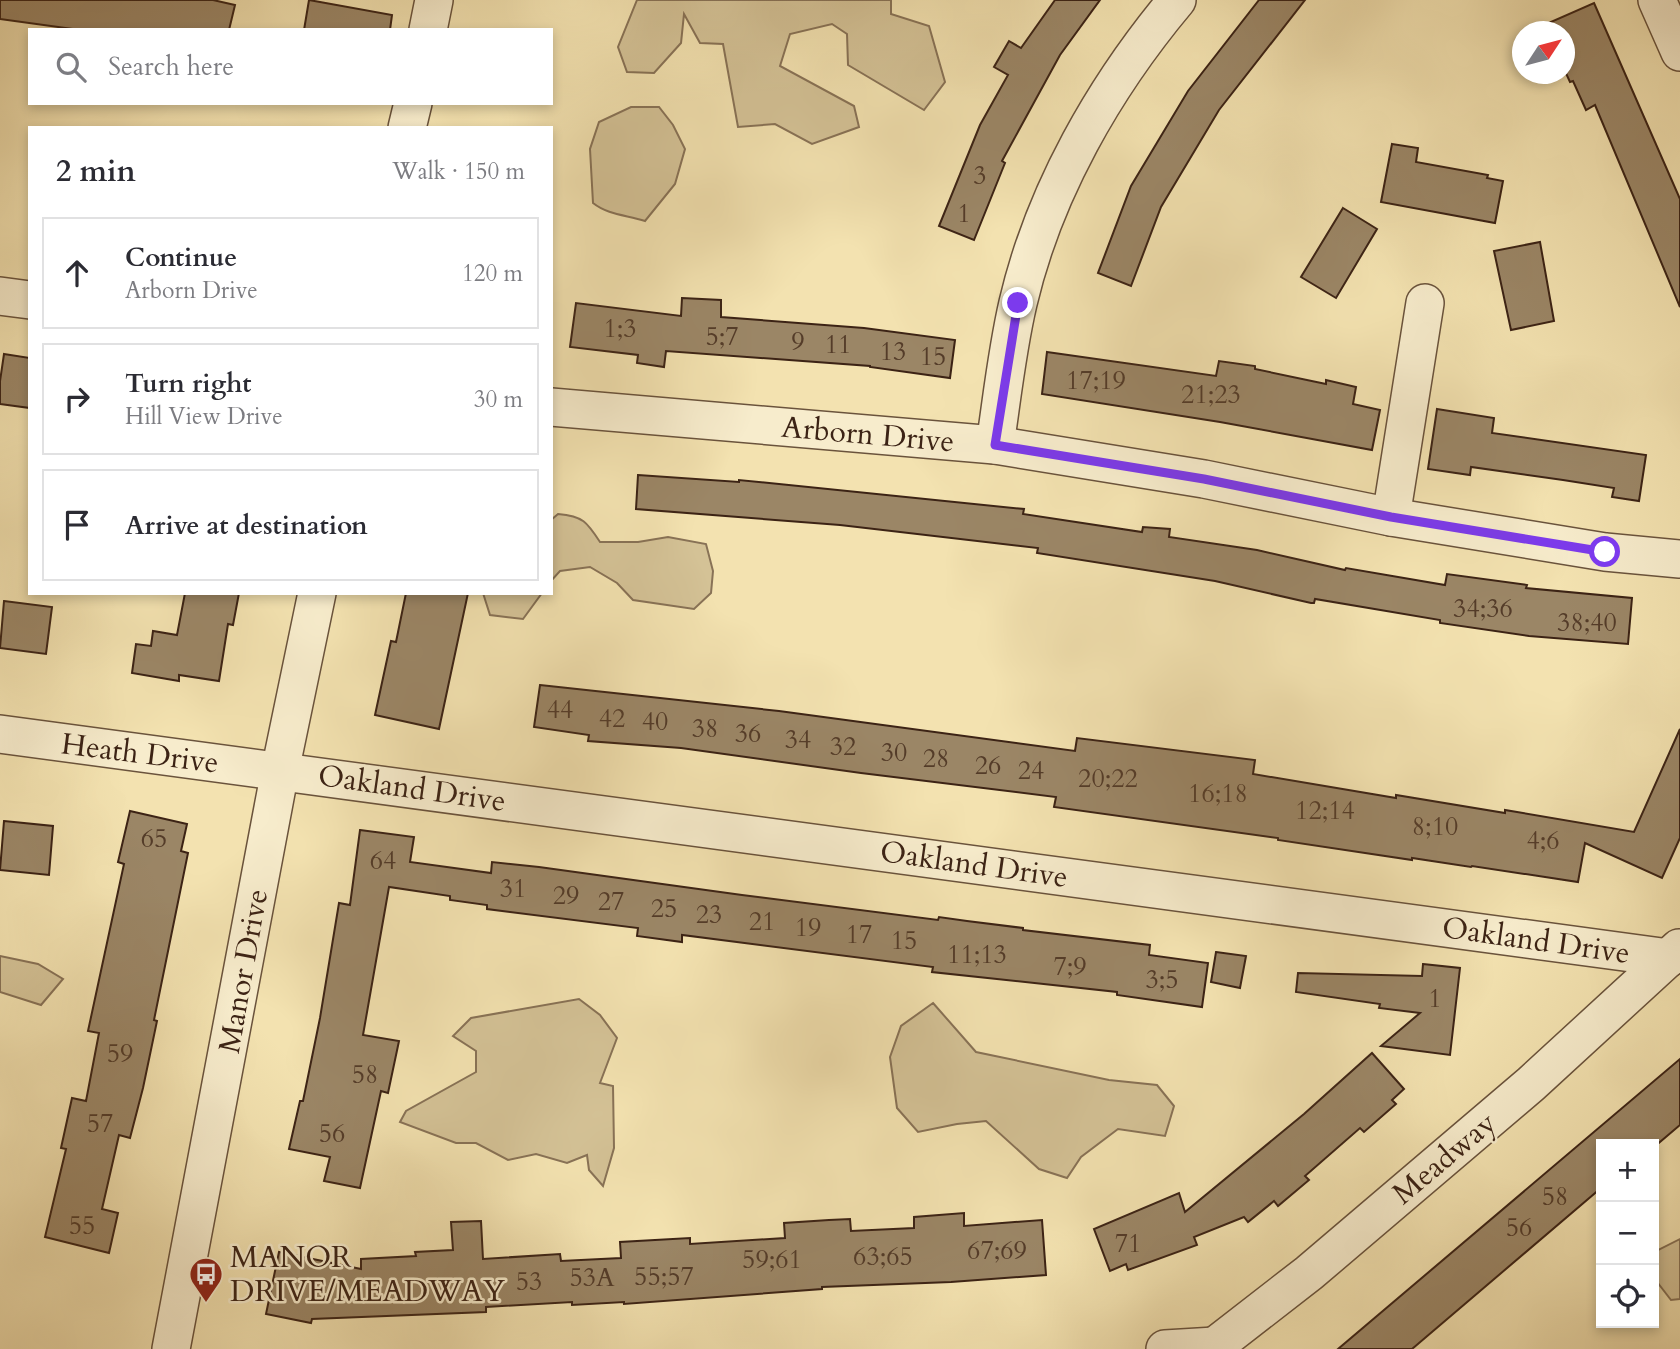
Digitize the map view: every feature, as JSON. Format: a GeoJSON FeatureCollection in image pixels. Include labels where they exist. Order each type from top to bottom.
{"type":"FeatureCollection","features":[{"type":"Feature","properties":{"kind":"street"},"geometry":{"type":"LineString","coordinates":[[428,28],[435,0]]}},
{"type":"Feature","properties":{"kind":"street"},"geometry":{"type":"LineString","coordinates":[[995,445],[1018,303],[1038,235],[1072,159],[1111,86],[1177,0]]}},
{"type":"Feature","properties":{"kind":"street"},"geometry":{"type":"LineString","coordinates":[[1657,0],[1680,52]]}},
{"type":"Feature","properties":{"kind":"street"},"geometry":{"type":"LineString","coordinates":[[407,126],[412,105]]}},
{"type":"Feature","properties":{"kind":"street"},"geometry":{"type":"LineString","coordinates":[[0,296],[28,300]]}},
{"type":"Feature","properties":{"kind":"street"},"geometry":{"type":"LineString","coordinates":[[1391,517],[1425,303]]}},
{"type":"Feature","properties":{"kind":"street","name":"Arborn Drive"},"geometry":{"type":"LineString","coordinates":[[553,407],[995,445],[1204,479],[1391,517],[1605,552],[1680,559]]}},
{"type":"Feature","properties":{"kind":"street","name":"Manor Drive"},"geometry":{"type":"LineString","coordinates":[[171,1349],[280,771],[317,595]]}},
{"type":"Feature","properties":{"kind":"street","name":"Heath Drive"},"geometry":{"type":"LineString","coordinates":[[0,734],[280,771]]}},
{"type":"Feature","properties":{"kind":"street","name":"Oakland Drive"},"geometry":{"type":"LineString","coordinates":[[280,771],[1674,952]]}},
{"type":"Feature","properties":{"kind":"street","name":"Meadway"},"geometry":{"type":"LineString","coordinates":[[1213,1348],[1309,1273],[1531,1084],[1674,952]]}},
{"type":"Feature","properties":{"kind":"street"},"geometry":{"type":"LineString","coordinates":[[1165,1349],[1213,1348]]}},
{"type":"Feature","properties":{"kind":"shaded area"},"geometry":{"type":"Polygon","coordinates":[[[637,0],[891,0],[891,14],[929,26],[945,82],[924,110],[848,65],[847,34],[832,24],[790,34],[780,66],[854,106],[859,127],[812,144],[775,124],[738,127],[723,44],[700,43],[684,14],[681,43],[654,73],[627,72],[618,47],[637,0]]]}},
{"type":"Feature","properties":{"kind":"shaded area"},"geometry":{"type":"Polygon","coordinates":[[[631,107],[659,107],[673,125],[685,149],[675,184],[645,221],[611,212],[593,203],[590,149],[599,122],[631,107]]]}},
{"type":"Feature","properties":{"kind":"shaded area"},"geometry":{"type":"Polygon","coordinates":[[[558,514],[584,521],[600,542],[638,542],[668,537],[706,544],[713,571],[711,593],[694,609],[633,600],[617,583],[590,567],[560,571],[553,579],[553,518],[558,514]]]}},
{"type":"Feature","properties":{"kind":"shaded area"},"geometry":{"type":"Polygon","coordinates":[[[484,595],[541,595],[523,619],[490,615],[484,595]]]}},
{"type":"Feature","properties":{"kind":"shaded area"},"geometry":{"type":"Polygon","coordinates":[[[0,956],[38,964],[63,979],[41,1005],[0,992],[0,956]]]}},
{"type":"Feature","properties":{"kind":"shaded area"},"geometry":{"type":"Polygon","coordinates":[[[579,999],[600,1015],[617,1038],[600,1083],[613,1086],[614,1148],[603,1186],[589,1170],[587,1155],[567,1163],[536,1154],[508,1160],[476,1143],[456,1143],[400,1122],[406,1111],[476,1072],[476,1051],[453,1036],[471,1018],[579,999]]]}},
{"type":"Feature","properties":{"kind":"shaded area"},"geometry":{"type":"Polygon","coordinates":[[[933,1003],[976,1052],[1109,1080],[1157,1085],[1174,1106],[1165,1136],[1118,1129],[1081,1157],[1067,1178],[1039,1169],[986,1121],[918,1132],[897,1108],[890,1057],[901,1026],[933,1003]]]}},
{"type":"Feature","properties":{"kind":"shaded area"},"geometry":{"type":"Polygon","coordinates":[[[1680,1239],[1680,1299],[1671,1300],[1659,1284],[1659,1250],[1680,1239]]]}},
{"type":"Feature","properties":{"kind":"building"},"geometry":{"type":"Polygon","coordinates":[[[0,0],[213,0],[235,5],[229,28],[65,28],[0,19],[0,0]]]}},
{"type":"Feature","properties":{"kind":"building"},"geometry":{"type":"Polygon","coordinates":[[[309,0],[392,15],[390,28],[304,28],[309,0]]]}},
{"type":"Feature","properties":{"kind":"building"},"geometry":{"type":"Polygon","coordinates":[[[1055,0],[1100,0],[1060,55],[1002,161],[1005,163],[974,240],[939,226],[980,125],[1008,75],[994,67],[1009,41],[1021,48],[1055,0]]]}},
{"type":"Feature","properties":{"kind":"building"},"geometry":{"type":"Polygon","coordinates":[[[1259,0],[1305,0],[1219,110],[1161,207],[1131,286],[1098,273],[1131,186],[1188,91],[1259,0]]]}},
{"type":"Feature","properties":{"kind":"building"},"geometry":{"type":"Polygon","coordinates":[[[1594,3],[1680,199],[1680,307],[1595,105],[1586,110],[1574,84],[1575,21],[1553,21],[1594,3]]]}},
{"type":"Feature","properties":{"kind":"building"},"geometry":{"type":"Polygon","coordinates":[[[1392,144],[1418,148],[1416,162],[1488,175],[1487,178],[1503,181],[1495,223],[1381,202],[1392,144]]]}},
{"type":"Feature","properties":{"kind":"building"},"geometry":{"type":"Polygon","coordinates":[[[1343,208],[1377,229],[1336,298],[1301,277],[1343,208]]]}},
{"type":"Feature","properties":{"kind":"building"},"geometry":{"type":"Polygon","coordinates":[[[1540,242],[1554,321],[1511,330],[1494,251],[1540,242]]]}},
{"type":"Feature","properties":{"kind":"building"},"geometry":{"type":"Polygon","coordinates":[[[682,298],[721,300],[721,317],[864,328],[955,340],[950,378],[870,366],[666,351],[664,367],[637,363],[638,355],[570,347],[576,303],[681,316],[682,298]]]}},
{"type":"Feature","properties":{"kind":"building"},"geometry":{"type":"Polygon","coordinates":[[[1047,352],[1216,376],[1219,361],[1255,366],[1255,369],[1326,384],[1326,380],[1356,387],[1353,404],[1380,410],[1372,450],[1220,422],[1042,394],[1047,352]]]}},
{"type":"Feature","properties":{"kind":"building"},"geometry":{"type":"Polygon","coordinates":[[[4,354],[28,358],[28,408],[0,404],[4,354]]]}},
{"type":"Feature","properties":{"kind":"building"},"geometry":{"type":"Polygon","coordinates":[[[1437,409],[1494,418],[1492,433],[1646,455],[1639,501],[1612,497],[1614,488],[1563,480],[1471,467],[1470,475],[1428,469],[1437,409]]]}},
{"type":"Feature","properties":{"kind":"building"},"geometry":{"type":"Polygon","coordinates":[[[638,475],[739,480],[1024,509],[1023,514],[1142,532],[1143,527],[1170,529],[1169,537],[1257,550],[1345,570],[1346,568],[1445,585],[1447,574],[1527,585],[1526,588],[1632,598],[1628,644],[1529,636],[1440,623],[1440,620],[1315,599],[1314,603],[1311,603],[1215,581],[1037,553],[1038,548],[840,525],[636,509],[638,475]]]}},
{"type":"Feature","properties":{"kind":"building"},"geometry":{"type":"Polygon","coordinates":[[[185,595],[239,595],[233,625],[228,624],[219,681],[179,675],[179,681],[132,673],[136,644],[151,646],[153,631],[177,635],[185,595]]]}},
{"type":"Feature","properties":{"kind":"building"},"geometry":{"type":"Polygon","coordinates":[[[406,595],[468,595],[439,729],[375,715],[391,641],[396,642],[406,595]]]}},
{"type":"Feature","properties":{"kind":"building"},"geometry":{"type":"Polygon","coordinates":[[[4,601],[52,607],[46,654],[0,648],[4,601]]]}},
{"type":"Feature","properties":{"kind":"building"},"geometry":{"type":"Polygon","coordinates":[[[540,685],[779,711],[1075,751],[1077,738],[1255,760],[1253,774],[1396,798],[1396,795],[1505,813],[1505,810],[1634,832],[1680,729],[1680,838],[1662,878],[1585,843],[1578,882],[1412,860],[1278,838],[1054,807],[1056,797],[681,748],[588,741],[589,735],[534,727],[540,685]]]}},
{"type":"Feature","properties":{"kind":"building"},"geometry":{"type":"Polygon","coordinates":[[[130,811],[187,824],[181,851],[188,853],[143,1088],[130,1138],[119,1135],[102,1209],[118,1213],[109,1253],[45,1237],[66,1149],[61,1148],[72,1098],[86,1101],[99,1033],[88,1031],[124,864],[118,862],[130,811]]]}},
{"type":"Feature","properties":{"kind":"building"},"geometry":{"type":"Polygon","coordinates":[[[4,821],[53,826],[49,875],[0,870],[4,821]]]}},
{"type":"Feature","properties":{"kind":"building"},"geometry":{"type":"Polygon","coordinates":[[[360,830],[414,837],[410,862],[491,873],[492,862],[539,867],[1150,945],[1149,955],[1208,963],[1202,1007],[1117,995],[1117,992],[932,972],[933,967],[682,935],[682,942],[637,936],[638,928],[487,909],[487,905],[450,900],[450,896],[389,887],[363,1035],[399,1041],[388,1093],[381,1091],[360,1188],[324,1181],[330,1157],[289,1149],[300,1101],[303,1101],[320,1018],[339,903],[350,905],[360,830]]]}},
{"type":"Feature","properties":{"kind":"building"},"geometry":{"type":"Polygon","coordinates":[[[1216,952],[1246,956],[1240,988],[1211,982],[1216,952]]]}},
{"type":"Feature","properties":{"kind":"building"},"geometry":{"type":"Polygon","coordinates":[[[1423,964],[1460,968],[1450,1055],[1381,1046],[1420,1013],[1379,1008],[1380,1004],[1296,992],[1298,973],[1422,976],[1423,964]]]}},
{"type":"Feature","properties":{"kind":"building"},"geometry":{"type":"Polygon","coordinates":[[[1372,1053],[1404,1089],[1392,1100],[1396,1104],[1364,1132],[1360,1128],[1305,1176],[1309,1180],[1278,1206],[1274,1201],[1248,1222],[1244,1217],[1194,1237],[1197,1245],[1128,1270],[1126,1264],[1110,1271],[1094,1229],[1179,1193],[1185,1212],[1304,1114],[1372,1053]]]}},
{"type":"Feature","properties":{"kind":"building"},"geometry":{"type":"Polygon","coordinates":[[[1680,1059],[1680,1125],[1659,1143],[1659,1139],[1596,1139],[1596,1192],[1412,1349],[1338,1349],[1680,1059]]]}},
{"type":"Feature","properties":{"kind":"building"},"geometry":{"type":"Polygon","coordinates":[[[964,1213],[964,1226],[1042,1220],[1046,1275],[822,1287],[624,1304],[572,1305],[572,1302],[486,1307],[486,1312],[312,1319],[311,1323],[266,1314],[279,1252],[361,1269],[361,1259],[416,1256],[415,1252],[453,1250],[451,1222],[481,1221],[483,1259],[560,1254],[561,1261],[621,1258],[620,1242],[690,1238],[690,1244],[785,1238],[784,1223],[850,1219],[851,1231],[914,1228],[914,1217],[964,1213]]]}},
{"type":"Feature","properties":{"kind":"place","name":"MANOR DRIVE/MEADWAY"},"geometry":{"type":"Point","coordinates":[206,1304]}},
{"type":"Feature","properties":{"kind":"route"},"geometry":{"type":"LineString","coordinates":[[1018,303],[995,445],[1204,479],[1391,517],[1605,552]]}}]}
